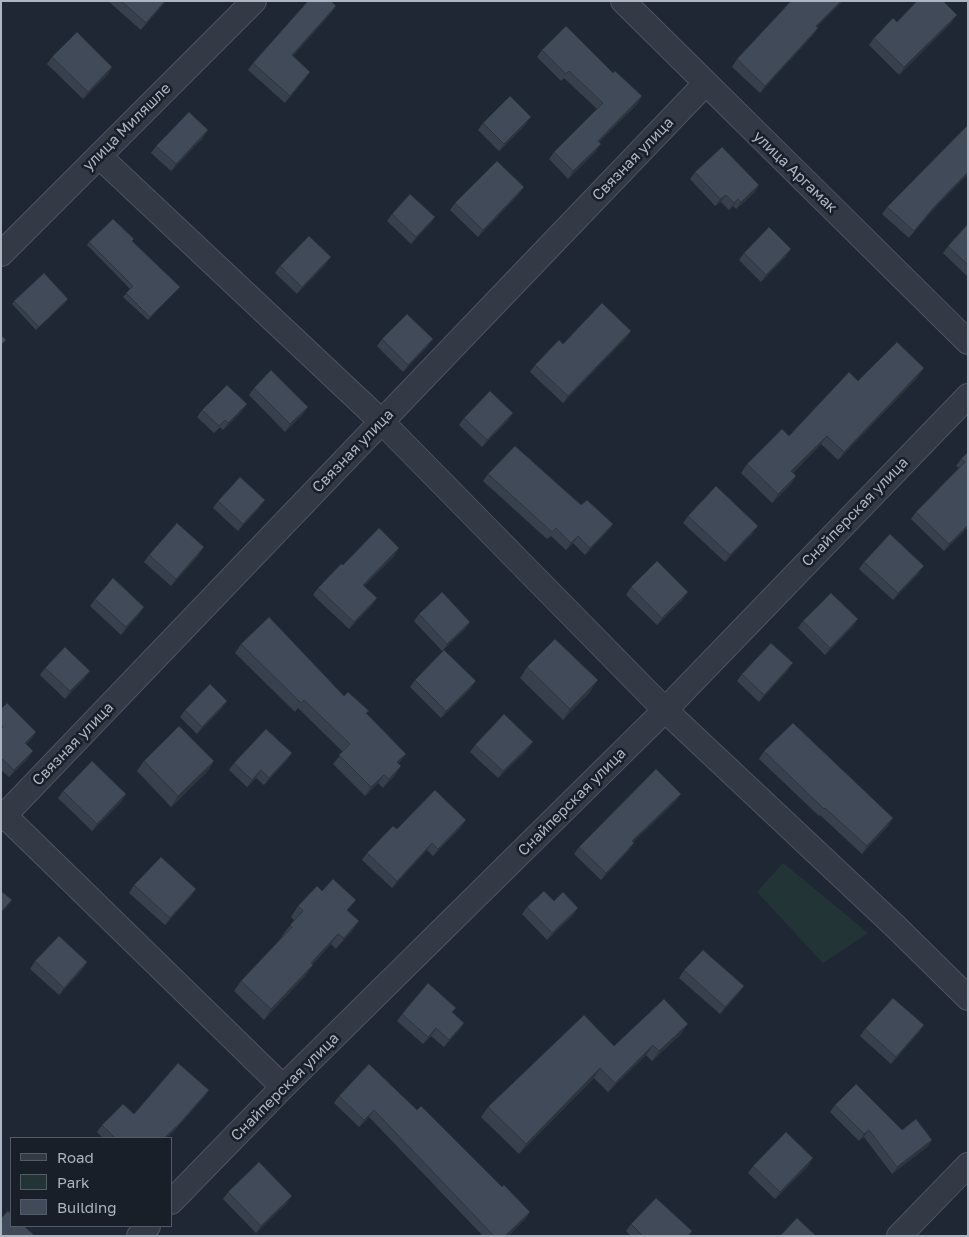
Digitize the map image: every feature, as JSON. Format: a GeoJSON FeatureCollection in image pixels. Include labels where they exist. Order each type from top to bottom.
{"type":"FeatureCollection","features":[{"type":"Feature","properties":{"kind":"street","name":"улица Миляшле"},"geometry":{"type":"LineString","coordinates":[[1,254],[254,1]]}},
{"type":"Feature","properties":{"kind":"street","name":"улица Аргамак"},"geometry":{"type":"LineString","coordinates":[[623,1],[968,342]]}},
{"type":"Feature","properties":{"kind":"street","name":"Связная улица"},"geometry":{"type":"LineString","coordinates":[[3,815],[705,84]]}},
{"type":"Feature","properties":{"kind":"street"},"geometry":{"type":"LineString","coordinates":[[99,156],[382,422],[665,710],[897,928],[968,998]]}},
{"type":"Feature","properties":{"kind":"street","name":"Снайперская улица"},"geometry":{"type":"LineString","coordinates":[[172,1201],[283,1087],[665,710],[968,396]]}},
{"type":"Feature","properties":{"kind":"street"},"geometry":{"type":"LineString","coordinates":[[3,815],[283,1087]]}},
{"type":"Feature","properties":{"kind":"street"},"geometry":{"type":"LineString","coordinates":[[898,1236],[968,1165]]}},
{"type":"Feature","properties":{"kind":"green space"},"geometry":{"type":"Polygon","coordinates":[[[783,863],[868,933],[823,963],[757,892],[783,863]]]}},
{"type":"Feature","properties":{"kind":"building"},"geometry":{"type":"Polygon","coordinates":[[[121,1],[165,1],[146,23],[121,1]]]}},
{"type":"Feature","properties":{"kind":"building"},"geometry":{"type":"Polygon","coordinates":[[[308,1],[331,1],[336,6],[292,55],[310,72],[290,96],[253,63],[308,1]]]}},
{"type":"Feature","properties":{"kind":"building"},"geometry":{"type":"Polygon","coordinates":[[[791,1],[841,1],[816,26],[818,28],[765,86],[737,59],[791,1]]]}},
{"type":"Feature","properties":{"kind":"building"},"geometry":{"type":"Polygon","coordinates":[[[917,1],[943,1],[957,15],[904,67],[874,38],[893,18],[897,22],[917,1]]]}},
{"type":"Feature","properties":{"kind":"building"},"geometry":{"type":"Polygon","coordinates":[[[566,26],[613,73],[615,71],[642,96],[598,141],[601,144],[573,171],[554,152],[603,103],[569,71],[566,74],[542,50],[566,26]]]}},
{"type":"Feature","properties":{"kind":"building"},"geometry":{"type":"Polygon","coordinates":[[[77,32],[112,67],[88,92],[52,57],[77,32]]]}},
{"type":"Feature","properties":{"kind":"building"},"geometry":{"type":"Polygon","coordinates":[[[510,96],[531,117],[504,144],[483,123],[510,96]]]}},
{"type":"Feature","properties":{"kind":"building"},"geometry":{"type":"Polygon","coordinates":[[[189,112],[208,130],[176,164],[156,146],[189,112]]]}},
{"type":"Feature","properties":{"kind":"building"},"geometry":{"type":"Polygon","coordinates":[[[968,125],[968,172],[914,231],[887,207],[968,125]]]}},
{"type":"Feature","properties":{"kind":"building"},"geometry":{"type":"Polygon","coordinates":[[[722,147],[759,185],[741,202],[738,199],[734,203],[726,195],[720,199],[695,172],[722,147]]]}},
{"type":"Feature","properties":{"kind":"building"},"geometry":{"type":"Polygon","coordinates":[[[497,161],[524,187],[483,230],[455,203],[497,161]]]}},
{"type":"Feature","properties":{"kind":"building"},"geometry":{"type":"Polygon","coordinates":[[[410,194],[435,217],[416,237],[392,214],[410,194]]]}},
{"type":"Feature","properties":{"kind":"building"},"geometry":{"type":"Polygon","coordinates":[[[113,219],[134,239],[132,241],[180,287],[150,317],[126,293],[133,286],[89,242],[113,219]]]}},
{"type":"Feature","properties":{"kind":"building"},"geometry":{"type":"Polygon","coordinates":[[[968,224],[968,265],[948,246],[968,224]]]}},
{"type":"Feature","properties":{"kind":"building"},"geometry":{"type":"Polygon","coordinates":[[[769,227],[791,249],[766,275],[744,253],[769,227]]]}},
{"type":"Feature","properties":{"kind":"building"},"geometry":{"type":"Polygon","coordinates":[[[309,236],[331,257],[302,287],[280,266],[309,236]]]}},
{"type":"Feature","properties":{"kind":"building"},"geometry":{"type":"Polygon","coordinates":[[[44,273],[68,299],[39,327],[14,301],[44,273]]]}},
{"type":"Feature","properties":{"kind":"building"},"geometry":{"type":"Polygon","coordinates":[[[602,303],[631,331],[568,396],[535,365],[559,340],[563,344],[602,303]]]}},
{"type":"Feature","properties":{"kind":"building"},"geometry":{"type":"Polygon","coordinates":[[[407,314],[433,339],[408,365],[382,339],[407,314]]]}},
{"type":"Feature","properties":{"kind":"building"},"geometry":{"type":"Polygon","coordinates":[[[1,335],[6,340],[1,345],[1,335]]]}},
{"type":"Feature","properties":{"kind":"building"},"geometry":{"type":"Polygon","coordinates":[[[897,342],[924,368],[844,452],[827,436],[791,471],[796,476],[778,494],[747,464],[782,429],[789,436],[849,372],[858,381],[897,342]]]}},
{"type":"Feature","properties":{"kind":"building"},"geometry":{"type":"Polygon","coordinates":[[[271,370],[308,407],[290,424],[254,388],[271,370]]]}},
{"type":"Feature","properties":{"kind":"building"},"geometry":{"type":"Polygon","coordinates":[[[227,385],[247,404],[228,423],[225,420],[219,426],[202,410],[227,385]]]}},
{"type":"Feature","properties":{"kind":"building"},"geometry":{"type":"Polygon","coordinates":[[[490,391],[513,413],[487,440],[464,418],[490,391]]]}},
{"type":"Feature","properties":{"kind":"building"},"geometry":{"type":"Polygon","coordinates":[[[515,446],[581,505],[587,500],[613,524],[590,548],[578,536],[571,543],[556,528],[552,532],[488,474],[515,446]]]}},
{"type":"Feature","properties":{"kind":"building"},"geometry":{"type":"Polygon","coordinates":[[[968,452],[968,525],[949,544],[916,512],[965,462],[961,459],[968,452]]]}},
{"type":"Feature","properties":{"kind":"building"},"geometry":{"type":"Polygon","coordinates":[[[240,477],[265,500],[243,524],[218,501],[240,477]]]}},
{"type":"Feature","properties":{"kind":"building"},"geometry":{"type":"Polygon","coordinates":[[[716,486],[758,526],[730,555],[688,516],[716,486]]]}},
{"type":"Feature","properties":{"kind":"building"},"geometry":{"type":"Polygon","coordinates":[[[177,523],[204,547],[176,579],[149,555],[177,523]]]}},
{"type":"Feature","properties":{"kind":"building"},"geometry":{"type":"Polygon","coordinates":[[[379,528],[399,548],[363,585],[377,598],[354,622],[318,588],[379,528]]]}},
{"type":"Feature","properties":{"kind":"building"},"geometry":{"type":"Polygon","coordinates":[[[890,534],[924,566],[898,593],[864,562],[890,534]]]}},
{"type":"Feature","properties":{"kind":"building"},"geometry":{"type":"Polygon","coordinates":[[[657,561],[688,592],[662,618],[631,587],[657,561]]]}},
{"type":"Feature","properties":{"kind":"building"},"geometry":{"type":"Polygon","coordinates":[[[113,578],[144,607],[126,627],[95,599],[113,578]]]}},
{"type":"Feature","properties":{"kind":"building"},"geometry":{"type":"Polygon","coordinates":[[[442,592],[470,622],[447,644],[419,614],[442,592]]]}},
{"type":"Feature","properties":{"kind":"building"},"geometry":{"type":"Polygon","coordinates":[[[831,593],[858,619],[830,648],[803,621],[831,593]]]}},
{"type":"Feature","properties":{"kind":"building"},"geometry":{"type":"Polygon","coordinates":[[[269,617],[344,696],[348,692],[369,711],[366,713],[406,754],[397,762],[401,766],[389,779],[384,775],[371,787],[339,755],[350,744],[304,700],[301,703],[241,644],[269,617]]]}},
{"type":"Feature","properties":{"kind":"building"},"geometry":{"type":"Polygon","coordinates":[[[555,639],[598,680],[570,709],[527,667],[555,639]]]}},
{"type":"Feature","properties":{"kind":"building"},"geometry":{"type":"Polygon","coordinates":[[[771,643],[793,663],[764,695],[742,674],[771,643]]]}},
{"type":"Feature","properties":{"kind":"building"},"geometry":{"type":"Polygon","coordinates":[[[65,647],[90,671],[70,691],[45,668],[65,647]]]}},
{"type":"Feature","properties":{"kind":"building"},"geometry":{"type":"Polygon","coordinates":[[[444,650],[476,681],[446,711],[415,680],[444,650]]]}},
{"type":"Feature","properties":{"kind":"building"},"geometry":{"type":"Polygon","coordinates":[[[210,684],[227,701],[202,727],[185,710],[210,684]]]}},
{"type":"Feature","properties":{"kind":"building"},"geometry":{"type":"Polygon","coordinates":[[[7,703],[36,732],[25,743],[33,751],[14,770],[1,758],[1,728],[3,727],[1,725],[1,709],[7,703]]]}},
{"type":"Feature","properties":{"kind":"building"},"geometry":{"type":"Polygon","coordinates":[[[504,714],[533,742],[503,771],[475,745],[504,714]]]}},
{"type":"Feature","properties":{"kind":"building"},"geometry":{"type":"Polygon","coordinates":[[[793,723],[893,818],[867,846],[824,809],[764,751],[793,723]]]}},
{"type":"Feature","properties":{"kind":"building"},"geometry":{"type":"Polygon","coordinates":[[[179,726],[214,761],[178,796],[144,761],[179,726]]]}},
{"type":"Feature","properties":{"kind":"building"},"geometry":{"type":"Polygon","coordinates":[[[266,729],[292,753],[269,778],[261,770],[252,780],[234,763],[266,729]]]}},
{"type":"Feature","properties":{"kind":"building"},"geometry":{"type":"Polygon","coordinates":[[[92,761],[126,794],[97,824],[63,791],[92,761]]]}},
{"type":"Feature","properties":{"kind":"building"},"geometry":{"type":"Polygon","coordinates":[[[656,769],[681,794],[632,841],[634,843],[606,873],[579,847],[656,769]]]}},
{"type":"Feature","properties":{"kind":"building"},"geometry":{"type":"Polygon","coordinates":[[[435,790],[466,820],[438,849],[432,843],[397,881],[367,853],[393,826],[397,829],[435,790]]]}},
{"type":"Feature","properties":{"kind":"building"},"geometry":{"type":"Polygon","coordinates":[[[161,857],[196,889],[170,918],[134,885],[161,857]]]}},
{"type":"Feature","properties":{"kind":"building"},"geometry":{"type":"Polygon","coordinates":[[[333,879],[356,900],[347,910],[359,921],[344,938],[338,934],[311,963],[313,965],[271,1009],[241,981],[292,927],[290,925],[303,911],[298,906],[317,886],[322,891],[333,879]]]}},
{"type":"Feature","properties":{"kind":"building"},"geometry":{"type":"Polygon","coordinates":[[[1,891],[12,900],[1,912],[1,891]]]}},
{"type":"Feature","properties":{"kind":"building"},"geometry":{"type":"Polygon","coordinates":[[[544,891],[554,901],[563,892],[578,908],[552,933],[527,907],[544,891]]]}},
{"type":"Feature","properties":{"kind":"building"},"geometry":{"type":"Polygon","coordinates":[[[59,936],[87,962],[64,988],[35,961],[59,936]]]}},
{"type":"Feature","properties":{"kind":"building"},"geometry":{"type":"Polygon","coordinates":[[[703,950],[744,986],[725,1007],[684,970],[703,950]]]}},
{"type":"Feature","properties":{"kind":"building"},"geometry":{"type":"Polygon","coordinates":[[[428,983],[456,1008],[452,1012],[464,1023],[449,1040],[436,1028],[428,1037],[402,1014],[428,983]]]}},
{"type":"Feature","properties":{"kind":"building"},"geometry":{"type":"Polygon","coordinates":[[[893,998],[924,1025],[896,1057],[865,1029],[893,998]]]}},
{"type":"Feature","properties":{"kind":"building"},"geometry":{"type":"Polygon","coordinates":[[[664,999],[688,1024],[659,1051],[653,1045],[615,1083],[600,1068],[526,1144],[488,1107],[584,1015],[614,1046],[664,999]]]}},
{"type":"Feature","properties":{"kind":"building"},"geometry":{"type":"Polygon","coordinates":[[[178,1063],[209,1090],[165,1137],[114,1137],[102,1125],[123,1104],[134,1114],[178,1063]]]}},
{"type":"Feature","properties":{"kind":"building"},"geometry":{"type":"Polygon","coordinates":[[[369,1064],[417,1110],[421,1106],[502,1187],[504,1185],[530,1212],[505,1236],[494,1236],[374,1110],[364,1120],[339,1096],[369,1064]]]}},
{"type":"Feature","properties":{"kind":"building"},"geometry":{"type":"Polygon","coordinates":[[[856,1084],[902,1130],[916,1119],[932,1140],[897,1167],[869,1130],[864,1134],[835,1105],[856,1084]]]}},
{"type":"Feature","properties":{"kind":"building"},"geometry":{"type":"Polygon","coordinates":[[[786,1132],[813,1158],[780,1192],[753,1166],[786,1132]]]}},
{"type":"Feature","properties":{"kind":"building"},"geometry":{"type":"Polygon","coordinates":[[[259,1162],[292,1196],[261,1226],[228,1192],[259,1162]]]}},
{"type":"Feature","properties":{"kind":"building"},"geometry":{"type":"Polygon","coordinates":[[[656,1198],[692,1231],[688,1236],[643,1236],[631,1224],[656,1198]]]}},
{"type":"Feature","properties":{"kind":"building"},"geometry":{"type":"Polygon","coordinates":[[[8,1211],[10,1213],[10,1227],[25,1227],[35,1236],[1,1236],[1,1218],[8,1211]]]}},
{"type":"Feature","properties":{"kind":"building"},"geometry":{"type":"Polygon","coordinates":[[[797,1218],[816,1236],[780,1236],[797,1218]]]}}]}
